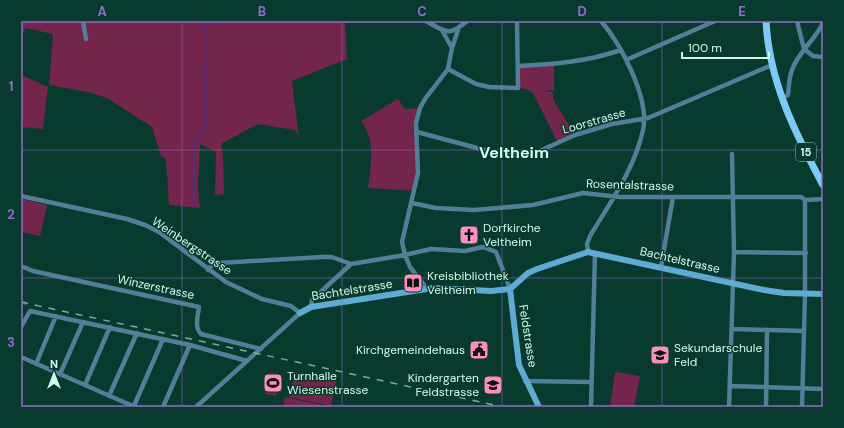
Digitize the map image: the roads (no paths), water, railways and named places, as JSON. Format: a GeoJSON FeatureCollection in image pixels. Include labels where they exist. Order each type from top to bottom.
{"type":"FeatureCollection","features":[{"type":"Feature","properties":{"kind":"main road","name":"15"},"geometry":{"type":"LineString","coordinates":[[766,21],[772,65],[782,98],[794,129],[823,185]]}},
{"type":"Feature","properties":{"kind":"street"},"geometry":{"type":"LineString","coordinates":[[83,21],[86,39]]}},
{"type":"Feature","properties":{"kind":"street"},"geometry":{"type":"LineString","coordinates":[[426,21],[434,23],[442,32],[452,48]]}},
{"type":"Feature","properties":{"kind":"street"},"geometry":{"type":"LineString","coordinates":[[427,289],[414,273],[405,255],[402,242],[418,173],[416,124],[420,108],[425,98],[448,69],[452,48],[458,30],[467,21]]}},
{"type":"Feature","properties":{"kind":"street"},"geometry":{"type":"LineString","coordinates":[[448,69],[476,84],[489,87],[518,88],[517,21]]}},
{"type":"Feature","properties":{"kind":"street"},"geometry":{"type":"LineString","coordinates":[[591,407],[592,252],[587,244],[590,236],[632,163],[640,142],[645,118],[634,79],[626,60],[601,21]]}},
{"type":"Feature","properties":{"kind":"street"},"geometry":{"type":"LineString","coordinates":[[626,60],[715,21]]}},
{"type":"Feature","properties":{"kind":"street"},"geometry":{"type":"LineString","coordinates":[[797,21],[804,50],[813,56],[823,57]]}},
{"type":"Feature","properties":{"kind":"street"},"geometry":{"type":"LineString","coordinates":[[782,98],[788,95],[792,70],[823,23]]}},
{"type":"Feature","properties":{"kind":"street"},"geometry":{"type":"LineString","coordinates":[[442,32],[458,30]]}},
{"type":"Feature","properties":{"kind":"street"},"geometry":{"type":"LineString","coordinates":[[518,66],[566,64],[621,50]]}},
{"type":"Feature","properties":{"kind":"street","name":"Loorstrasse"},"geometry":{"type":"LineString","coordinates":[[417,132],[496,153],[514,156],[535,153],[575,135],[612,124],[645,118],[772,65]]}},
{"type":"Feature","properties":{"kind":"street"},"geometry":{"type":"LineString","coordinates":[[729,407],[734,252],[732,154]]}},
{"type":"Feature","properties":{"kind":"street","name":"Rosentalstrasse"},"geometry":{"type":"LineString","coordinates":[[412,203],[450,209],[474,210],[533,204],[583,193],[614,196],[802,197],[805,200],[823,199]]}},
{"type":"Feature","properties":{"kind":"street","name":"Weinbergstrasse"},"geometry":{"type":"LineString","coordinates":[[21,196],[127,219],[145,225],[158,232],[208,270],[247,292],[262,299],[291,306],[300,313]]}},
{"type":"Feature","properties":{"kind":"street"},"geometry":{"type":"LineString","coordinates":[[661,267],[674,197]]}},
{"type":"Feature","properties":{"kind":"street"},"geometry":{"type":"LineString","coordinates":[[802,407],[806,253],[805,200]]}},
{"type":"Feature","properties":{"kind":"street"},"geometry":{"type":"LineString","coordinates":[[208,270],[212,265],[219,263],[332,257],[351,264],[431,249],[465,251],[483,247],[496,252],[510,289],[528,273],[592,252]]}},
{"type":"Feature","properties":{"kind":"street","name":"Bachtelstrasse"},"geometry":{"type":"LineString","coordinates":[[592,252],[733,284],[784,293],[823,294]]}},
{"type":"Feature","properties":{"kind":"street"},"geometry":{"type":"LineString","coordinates":[[734,252],[806,253]]}},
{"type":"Feature","properties":{"kind":"street"},"geometry":{"type":"LineString","coordinates":[[311,307],[312,300],[351,264]]}},
{"type":"Feature","properties":{"kind":"street","name":"Winzerstrasse"},"geometry":{"type":"LineString","coordinates":[[21,266],[33,271],[199,307],[196,326],[197,331],[201,334],[261,349]]}},
{"type":"Feature","properties":{"kind":"street","name":"Bachtelstrasse"},"geometry":{"type":"LineString","coordinates":[[196,407],[300,313],[311,307],[427,289],[491,291],[510,289]]}},
{"type":"Feature","properties":{"kind":"street","name":"Feldstrasse"},"geometry":{"type":"LineString","coordinates":[[510,289],[519,365],[538,407]]}},
{"type":"Feature","properties":{"kind":"street"},"geometry":{"type":"LineString","coordinates":[[21,327],[30,311],[190,345],[247,361]]}},
{"type":"Feature","properties":{"kind":"street"},"geometry":{"type":"LineString","coordinates":[[36,364],[56,316]]}},
{"type":"Feature","properties":{"kind":"street"},"geometry":{"type":"LineString","coordinates":[[60,374],[83,322]]}},
{"type":"Feature","properties":{"kind":"street"},"geometry":{"type":"LineString","coordinates":[[85,385],[110,327]]}},
{"type":"Feature","properties":{"kind":"street"},"geometry":{"type":"LineString","coordinates":[[732,329],[804,332]]}},
{"type":"Feature","properties":{"kind":"street"},"geometry":{"type":"LineString","coordinates":[[766,407],[767,330]]}},
{"type":"Feature","properties":{"kind":"street"},"geometry":{"type":"LineString","coordinates":[[109,396],[137,333]]}},
{"type":"Feature","properties":{"kind":"street"},"geometry":{"type":"LineString","coordinates":[[21,357],[135,407],[163,339]]}},
{"type":"Feature","properties":{"kind":"street"},"geometry":{"type":"LineString","coordinates":[[163,407],[190,345]]}},
{"type":"Feature","properties":{"kind":"street"},"geometry":{"type":"LineString","coordinates":[[525,381],[591,382]]}},
{"type":"Feature","properties":{"kind":"street"},"geometry":{"type":"LineString","coordinates":[[730,386],[823,389]]}},
{"type":"Feature","properties":{"kind":"waterway"},"geometry":{"type":"LineString","coordinates":[[206,43],[205,32],[209,22]]}},
{"type":"Feature","properties":{"kind":"waterway"},"geometry":{"type":"LineString","coordinates":[[202,130],[205,126],[204,94],[206,45]]}},
{"type":"Feature","properties":{"kind":"waterway"},"geometry":{"type":"LineString","coordinates":[[195,204],[193,201],[195,185],[193,165],[194,145],[199,134]]}},
{"type":"Feature","properties":{"kind":"tunnel"},"geometry":{"type":"LineString","coordinates":[[24,305],[25,301]]}},
{"type":"Feature","properties":{"kind":"railway"},"geometry":{"type":"LineString","coordinates":[[21,302],[503,407]]}},
{"type":"Feature","properties":{"kind":"place","name":"Dorfkirche Veltheim"},"geometry":{"type":"Point","coordinates":[469,235]}},
{"type":"Feature","properties":{"kind":"place","name":"Kreisbibliothek Veltheim"},"geometry":{"type":"Point","coordinates":[413,283]}},
{"type":"Feature","properties":{"kind":"place","name":"Kirchgemeindehaus"},"geometry":{"type":"Point","coordinates":[479,350]}},
{"type":"Feature","properties":{"kind":"place","name":"Sekundarschule Feld"},"geometry":{"type":"Point","coordinates":[660,355]}},
{"type":"Feature","properties":{"kind":"place","name":"Turnhalle Wiesenstrasse"},"geometry":{"type":"Point","coordinates":[273,383]}},
{"type":"Feature","properties":{"kind":"place","name":"Kindergarten Feldstrasse"},"geometry":{"type":"Point","coordinates":[493,385]}},
{"type":"Feature","properties":{"kind":"district","name":"Veltheim"},"geometry":{"type":"Point","coordinates":[514,152]}}]}
